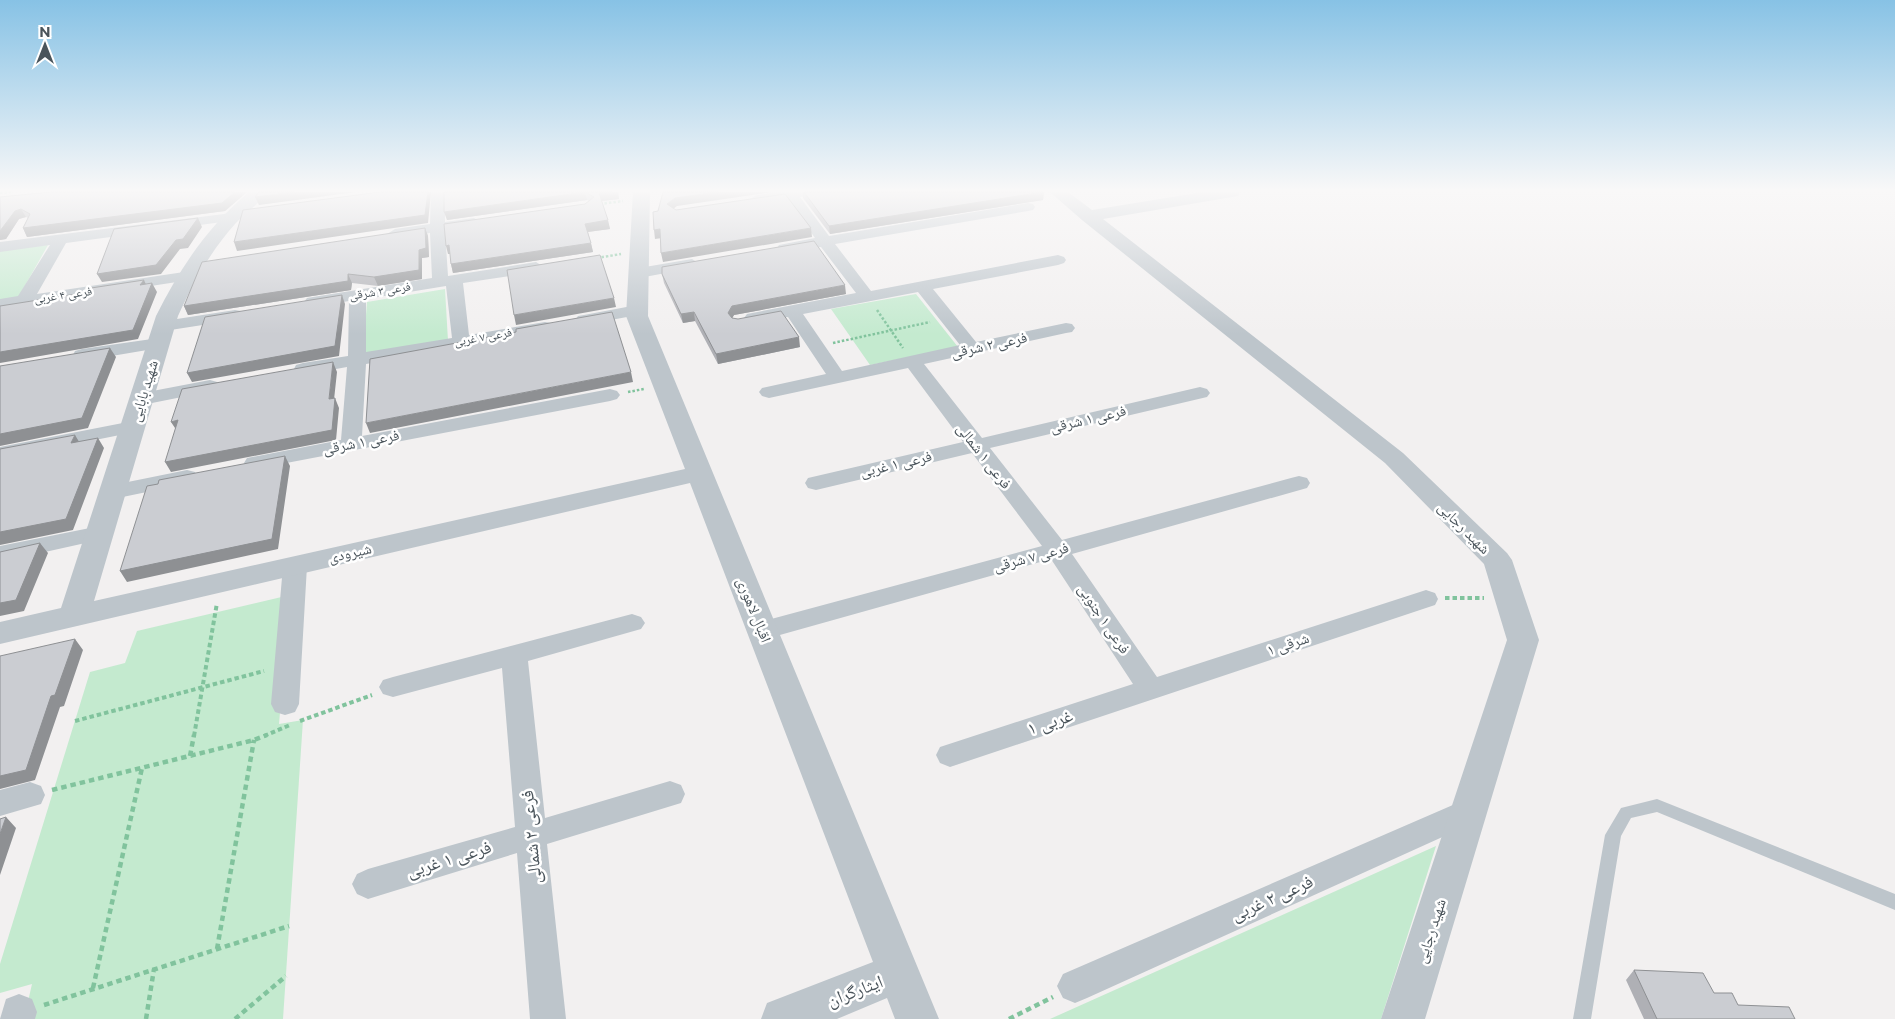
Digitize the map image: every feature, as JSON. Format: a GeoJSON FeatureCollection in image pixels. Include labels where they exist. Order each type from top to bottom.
{"type":"FeatureCollection","features":[{"type":"Feature","properties":{"kind":"street"},"geometry":{"type":"LineString","coordinates":[[6,246],[57,240]]}},
{"type":"Feature","properties":{"kind":"street"},"geometry":{"type":"LineString","coordinates":[[24,301],[61,240]]}},
{"type":"Feature","properties":{"kind":"street","name":"شهید بابایی"},"geometry":{"type":"LineString","coordinates":[[74,616],[162,334],[210,240]]}},
{"type":"Feature","properties":{"kind":"street"},"geometry":{"type":"LineString","coordinates":[[438,240],[462,341]]}},
{"type":"Feature","properties":{"kind":"street","name":"اقبال لاهوری"},"geometry":{"type":"LineString","coordinates":[[640,240],[637,316],[918,1019]]}},
{"type":"Feature","properties":{"kind":"street"},"geometry":{"type":"LineString","coordinates":[[770,250],[835,240]]}},
{"type":"Feature","properties":{"kind":"street","name":"شهید رجایی"},"geometry":{"type":"LineString","coordinates":[[1118,240],[1394,458],[1497,560],[1523,640],[1403,1019]]}},
{"type":"Feature","properties":{"kind":"street"},"geometry":{"type":"LineString","coordinates":[[826,241],[867,297]]}},
{"type":"Feature","properties":{"kind":"street"},"geometry":{"type":"LineString","coordinates":[[740,321],[1058,260]]}},
{"type":"Feature","properties":{"kind":"street"},"geometry":{"type":"LineString","coordinates":[[639,273],[704,262]]}},
{"type":"Feature","properties":{"kind":"street","name":"فرعی ۳ شرقی"},"geometry":{"type":"LineString","coordinates":[[300,304],[549,265]]}},
{"type":"Feature","properties":{"kind":"street","name":"فرعی ۴ غربی"},"geometry":{"type":"LineString","coordinates":[[0,304],[197,267]]}},
{"type":"Feature","properties":{"kind":"street"},"geometry":{"type":"LineString","coordinates":[[922,286],[972,348]]}},
{"type":"Feature","properties":{"kind":"street"},"geometry":{"type":"LineString","coordinates":[[351,444],[358,360],[358,295]]}},
{"type":"Feature","properties":{"kind":"street","name":"فرعی ۷ غربی"},"geometry":{"type":"LineString","coordinates":[[358,360],[637,310]]}},
{"type":"Feature","properties":{"kind":"street"},"geometry":{"type":"LineString","coordinates":[[793,311],[837,377]]}},
{"type":"Feature","properties":{"kind":"street"},"geometry":{"type":"LineString","coordinates":[[66,358],[251,312]]}},
{"type":"Feature","properties":{"kind":"street","name":"فرعی ۲ شرقی"},"geometry":{"type":"LineString","coordinates":[[912,361],[1066,328]]}},
{"type":"Feature","properties":{"kind":"street"},"geometry":{"type":"LineString","coordinates":[[289,372],[358,360]]}},
{"type":"Feature","properties":{"kind":"street"},"geometry":{"type":"LineString","coordinates":[[769,392],[912,361]]}},
{"type":"Feature","properties":{"kind":"street","name":"فرعی ۱ شمالی"},"geometry":{"type":"LineString","coordinates":[[912,361],[1058,550]]}},
{"type":"Feature","properties":{"kind":"street"},"geometry":{"type":"LineString","coordinates":[[142,398],[230,383]]}},
{"type":"Feature","properties":{"kind":"street","name":"فرعی ۱ شرقی"},"geometry":{"type":"LineString","coordinates":[[976,445],[1200,393]]}},
{"type":"Feature","properties":{"kind":"street","name":"فرعی ۱ شرقی"},"geometry":{"type":"LineString","coordinates":[[236,467],[610,395]]}},
{"type":"Feature","properties":{"kind":"street"},"geometry":{"type":"LineString","coordinates":[[0,453],[133,427]]}},
{"type":"Feature","properties":{"kind":"street","name":"فرعی ۱ غربی"},"geometry":{"type":"LineString","coordinates":[[816,482],[976,445]]}},
{"type":"Feature","properties":{"kind":"street"},"geometry":{"type":"LineString","coordinates":[[113,492],[208,473]]}},
{"type":"Feature","properties":{"kind":"street","name":"شیرودی"},"geometry":{"type":"LineString","coordinates":[[0,633],[700,473]]}},
{"type":"Feature","properties":{"kind":"street","name":"فرعی ۷ شرقی"},"geometry":{"type":"LineString","coordinates":[[762,631],[1299,483]]}},
{"type":"Feature","properties":{"kind":"street"},"geometry":{"type":"LineString","coordinates":[[0,554],[100,532]]}},
{"type":"Feature","properties":{"kind":"street","name":"فرعی ۱ جنوبی"},"geometry":{"type":"LineString","coordinates":[[1058,550],[1151,689]]}},
{"type":"Feature","properties":{"kind":"street"},"geometry":{"type":"LineString","coordinates":[[285,704],[295,566]]}},
{"type":"Feature","properties":{"kind":"street","name":"۱ شرقی"},"geometry":{"type":"LineString","coordinates":[[1151,689],[1426,599]]}},
{"type":"Feature","properties":{"kind":"street"},"geometry":{"type":"LineString","coordinates":[[393,687],[632,623]]}},
{"type":"Feature","properties":{"kind":"street","name":"فرعی ۲ شمالی"},"geometry":{"type":"LineString","coordinates":[[514,655],[548,1019]]}},
{"type":"Feature","properties":{"kind":"street","name":"۱ غربی"},"geometry":{"type":"LineString","coordinates":[[950,755],[1151,689]]}},
{"type":"Feature","properties":{"kind":"street"},"geometry":{"type":"LineString","coordinates":[[531,835],[670,794]]}},
{"type":"Feature","properties":{"kind":"street"},"geometry":{"type":"LineString","coordinates":[[0,803],[30,796]]}},
{"type":"Feature","properties":{"kind":"street","name":"فرعی ۲ غربی"},"geometry":{"type":"LineString","coordinates":[[1075,986],[1469,811]]}},
{"type":"Feature","properties":{"kind":"street","name":"فرعی ۱ غربی"},"geometry":{"type":"LineString","coordinates":[[368,884],[531,835]]}},
{"type":"Feature","properties":{"kind":"street","name":"ایثارگران"},"geometry":{"type":"LineString","coordinates":[[783,1019],[899,973]]}},
{"type":"Feature","properties":{"kind":"lane"},"geometry":{"type":"LineString","coordinates":[[1582,1019],[1613,836],[1626,813],[1657,805],[1895,902]]}},
{"type":"Feature","properties":{"kind":"path"},"geometry":{"type":"LineString","coordinates":[[867,297],[912,361]]}},
{"type":"Feature","properties":{"kind":"path"},"geometry":{"type":"LineString","coordinates":[[817,347],[948,318]]}},
{"type":"Feature","properties":{"kind":"path"},"geometry":{"type":"LineString","coordinates":[[610,395],[664,385]]}},
{"type":"Feature","properties":{"kind":"path"},"geometry":{"type":"LineString","coordinates":[[190,756],[221,583]]}},
{"type":"Feature","properties":{"kind":"path"},"geometry":{"type":"LineString","coordinates":[[1426,599],[1509,598]]}},
{"type":"Feature","properties":{"kind":"path"},"geometry":{"type":"LineString","coordinates":[[75,721],[266,670]]}},
{"type":"Feature","properties":{"kind":"path"},"geometry":{"type":"LineString","coordinates":[[30,796],[254,740],[393,687]]}},
{"type":"Feature","properties":{"kind":"path"},"geometry":{"type":"LineString","coordinates":[[217,949],[254,740]]}},
{"type":"Feature","properties":{"kind":"path"},"geometry":{"type":"LineString","coordinates":[[93,989],[142,768]]}},
{"type":"Feature","properties":{"kind":"path"},"geometry":{"type":"LineString","coordinates":[[18,1015],[289,926]]}},
{"type":"Feature","properties":{"kind":"path"},"geometry":{"type":"LineString","coordinates":[[146,1019],[154,969]]}},
{"type":"Feature","properties":{"kind":"path"},"geometry":{"type":"LineString","coordinates":[[235,1019],[286,976]]}},
{"type":"Feature","properties":{"kind":"path"},"geometry":{"type":"LineString","coordinates":[[1009,1019],[1075,986]]}},
{"type":"Feature","properties":{"kind":"green space"},"geometry":{"type":"Polygon","coordinates":[[[48,245],[18,298],[0,301],[0,251],[48,245]]]}},
{"type":"Feature","properties":{"kind":"green space"},"geometry":{"type":"Polygon","coordinates":[[[445,289],[448,341],[363,355],[367,302],[445,289]]]}},
{"type":"Feature","properties":{"kind":"green space"},"geometry":{"type":"Polygon","coordinates":[[[916,294],[958,347],[870,365],[831,309],[916,294]]]}},
{"type":"Feature","properties":{"kind":"green space"},"geometry":{"type":"Polygon","coordinates":[[[290,595],[279,724],[303,720],[283,1019],[24,1019],[32,984],[0,993],[0,964],[90,672],[125,663],[137,631],[290,595]]]}},
{"type":"Feature","properties":{"kind":"green space"},"geometry":{"type":"Polygon","coordinates":[[[1436,846],[1381,1019],[1050,1019],[1436,846]]]}},
{"type":"Feature","properties":{"kind":"building"},"geometry":{"type":"Polygon","coordinates":[[[110,240],[179,240],[176,240],[156,265],[97,274],[110,240]]]}},
{"type":"Feature","properties":{"kind":"building"},"geometry":{"type":"Polygon","coordinates":[[[235,240],[251,240],[234,242],[235,240]]]}},
{"type":"Feature","properties":{"kind":"building"},"geometry":{"type":"Polygon","coordinates":[[[349,240],[426,240],[426,248],[419,250],[419,270],[374,277],[348,274],[348,281],[184,306],[202,262],[349,240]]]}},
{"type":"Feature","properties":{"kind":"building"},"geometry":{"type":"Polygon","coordinates":[[[445,240],[590,240],[591,243],[451,264],[449,245],[446,246],[445,240]]]}},
{"type":"Feature","properties":{"kind":"building"},"geometry":{"type":"Polygon","coordinates":[[[660,240],[742,240],[661,253],[660,240]]]}},
{"type":"Feature","properties":{"kind":"building"},"geometry":{"type":"Polygon","coordinates":[[[814,241],[845,285],[732,306],[728,313],[732,318],[738,319],[781,311],[799,337],[716,354],[694,312],[681,314],[662,274],[662,267],[814,241]]]}},
{"type":"Feature","properties":{"kind":"building"},"geometry":{"type":"Polygon","coordinates":[[[600,255],[614,298],[514,315],[507,270],[600,255]]]}},
{"type":"Feature","properties":{"kind":"building"},"geometry":{"type":"Polygon","coordinates":[[[144,280],[140,285],[152,283],[133,330],[0,352],[0,306],[89,292],[91,288],[144,280]]]}},
{"type":"Feature","properties":{"kind":"building"},"geometry":{"type":"Polygon","coordinates":[[[342,295],[335,346],[187,373],[205,317],[342,295]]]}},
{"type":"Feature","properties":{"kind":"building"},"geometry":{"type":"Polygon","coordinates":[[[612,312],[631,372],[366,423],[370,359],[516,332],[516,329],[612,312]]]}},
{"type":"Feature","properties":{"kind":"building"},"geometry":{"type":"Polygon","coordinates":[[[110,348],[82,418],[0,434],[0,366],[110,348]]]}},
{"type":"Feature","properties":{"kind":"building"},"geometry":{"type":"Polygon","coordinates":[[[333,362],[329,399],[335,398],[332,430],[165,462],[178,420],[171,422],[182,389],[333,362]]]}},
{"type":"Feature","properties":{"kind":"building"},"geometry":{"type":"Polygon","coordinates":[[[75,435],[71,443],[98,438],[66,519],[0,532],[0,449],[75,435]]]}},
{"type":"Feature","properties":{"kind":"building"},"geometry":{"type":"Polygon","coordinates":[[[285,456],[272,539],[120,571],[147,486],[158,484],[159,480],[285,456]]]}},
{"type":"Feature","properties":{"kind":"building"},"geometry":{"type":"Polygon","coordinates":[[[40,543],[16,600],[0,603],[0,552],[40,543]]]}},
{"type":"Feature","properties":{"kind":"building"},"geometry":{"type":"Polygon","coordinates":[[[75,639],[55,695],[51,696],[26,770],[0,776],[0,656],[75,639]]]}},
{"type":"Feature","properties":{"kind":"building"},"geometry":{"type":"Polygon","coordinates":[[[6,817],[0,834],[0,819],[6,817]]]}},
{"type":"Feature","properties":{"kind":"building"},"geometry":{"type":"Polygon","coordinates":[[[1634,970],[1703,973],[1714,993],[1732,993],[1738,1005],[1789,1007],[1795,1019],[1657,1019],[1634,970]]]}}]}
